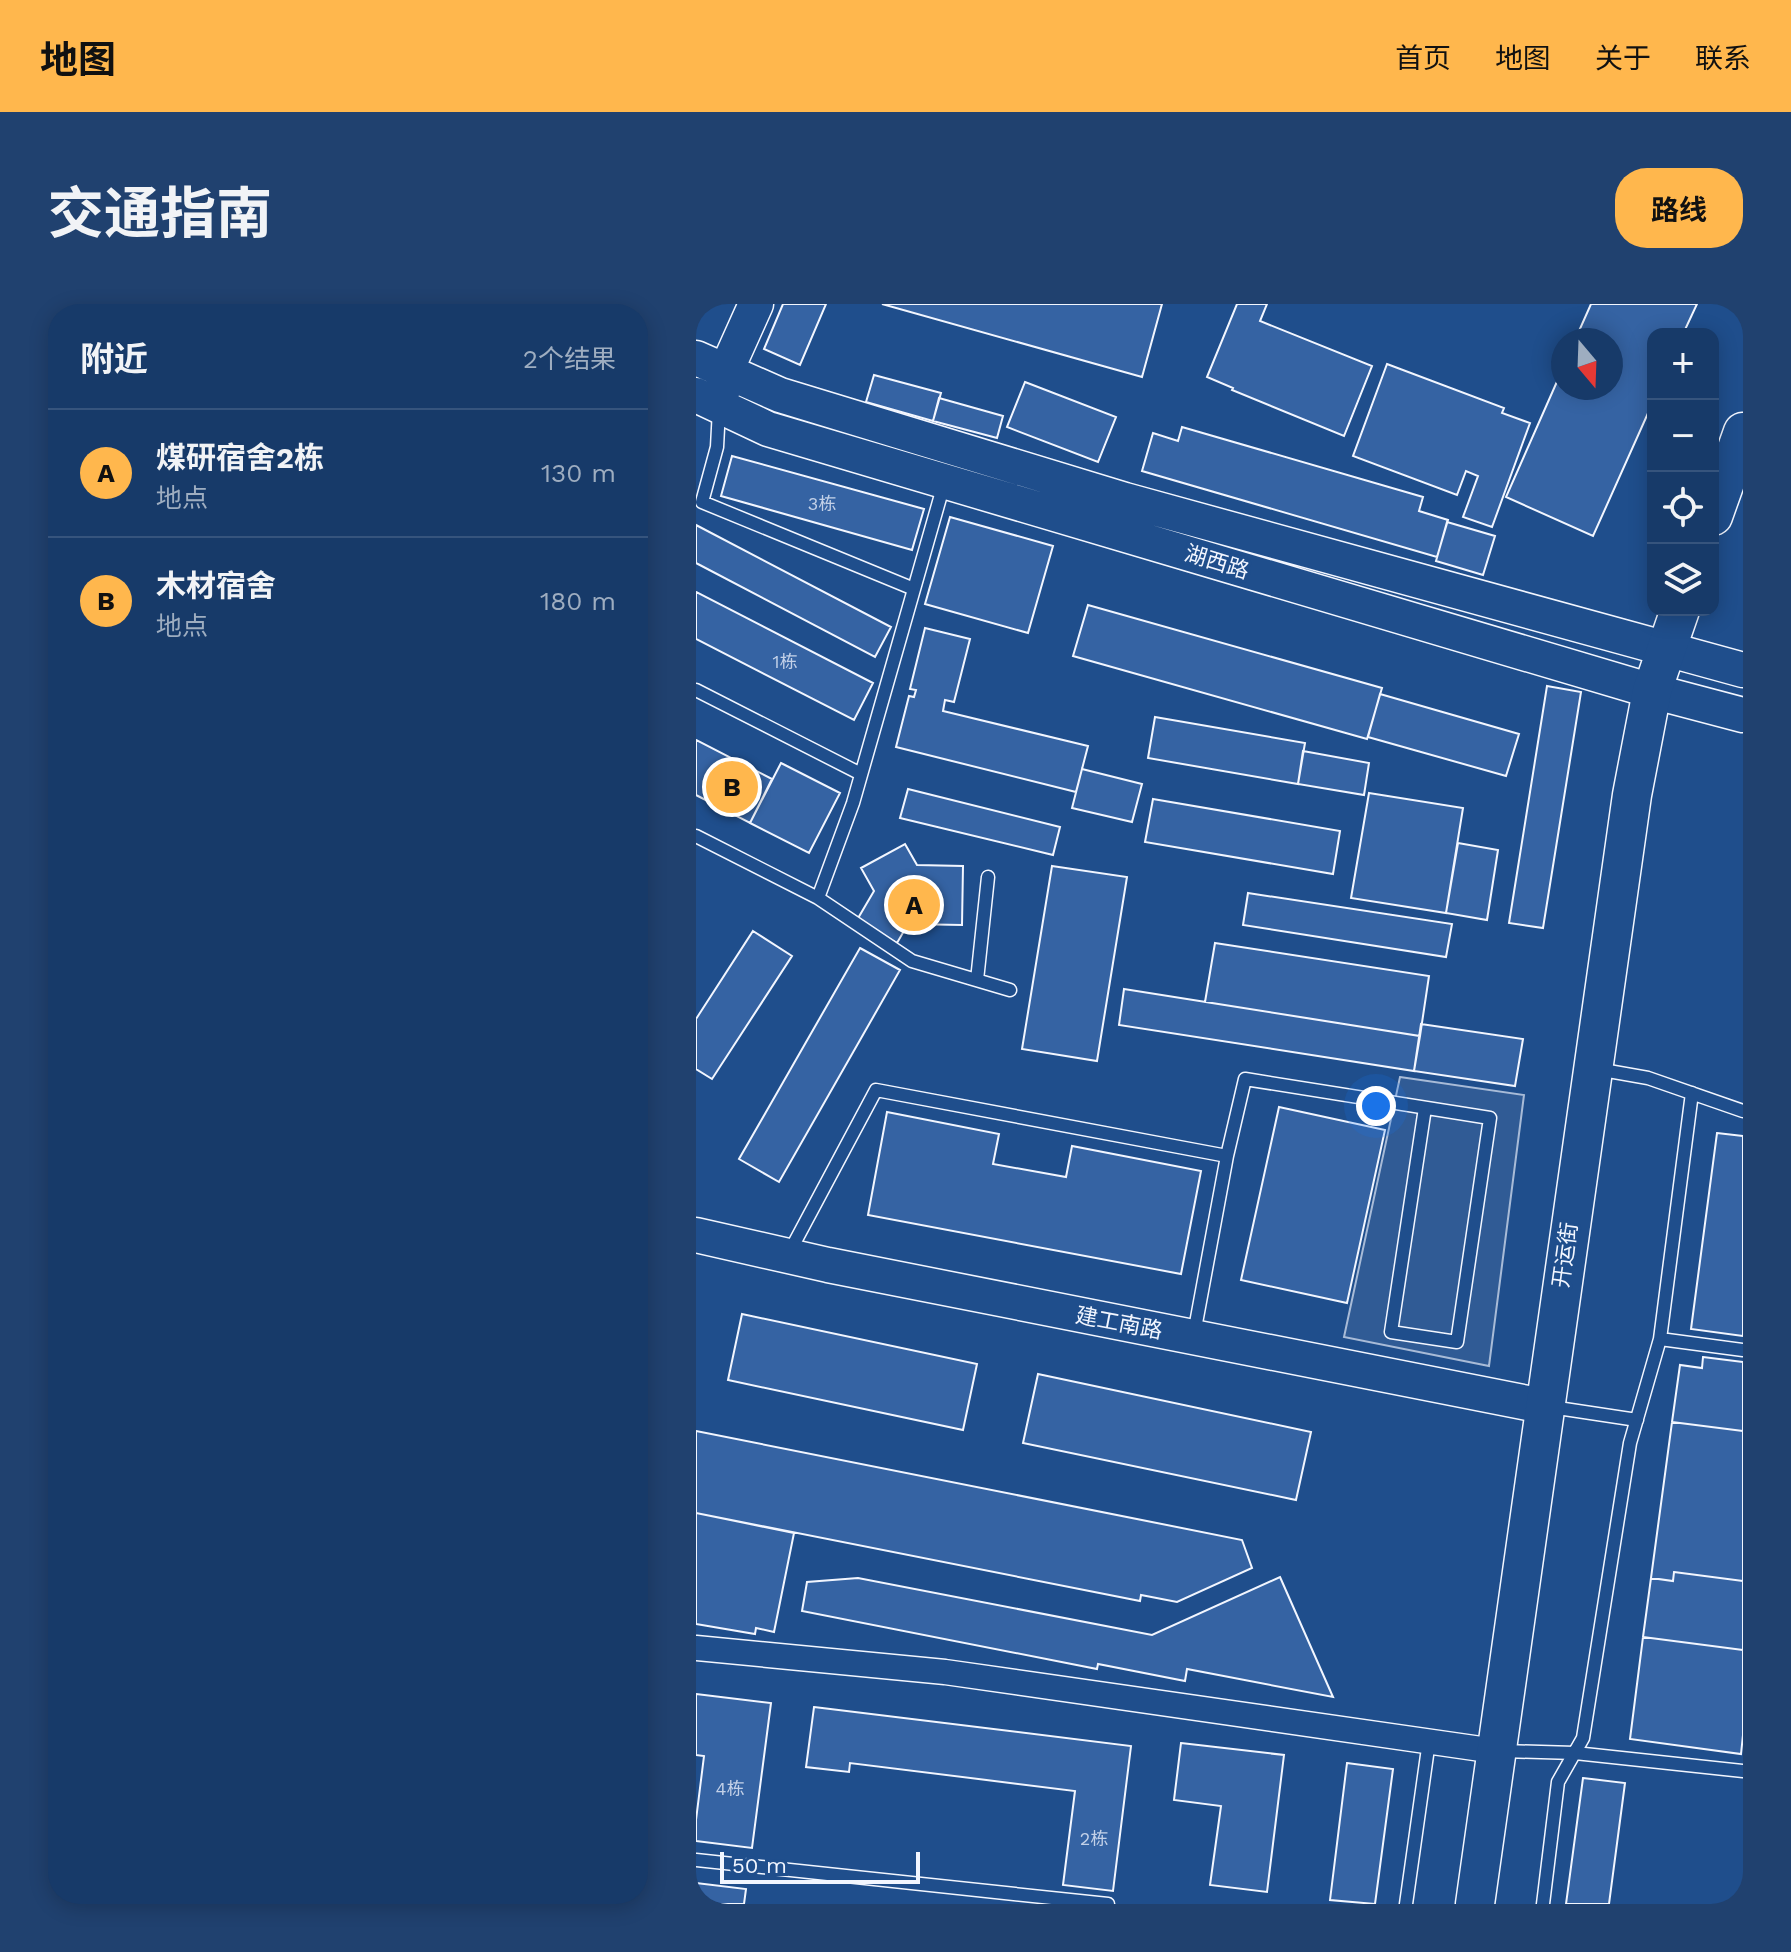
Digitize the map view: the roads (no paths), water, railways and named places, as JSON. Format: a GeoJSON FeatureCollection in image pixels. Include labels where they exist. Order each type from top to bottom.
{"type":"FeatureCollection","features":[{"type":"Feature","properties":{"kind":"main road"},"geometry":{"type":"LineString","coordinates":[[708,401],[711,365],[756,304]]}},
{"type":"Feature","properties":{"kind":"main road","name":"湖西路"},"geometry":{"type":"LineString","coordinates":[[711,365],[780,395],[1125,500],[1743,670]]}},
{"type":"Feature","properties":{"kind":"main road","name":"湖西路"},"geometry":{"type":"LineString","coordinates":[[708,401],[768,429],[1652,691],[1743,715]]}},
{"type":"Feature","properties":{"kind":"main road"},"geometry":{"type":"LineString","coordinates":[[1719,499],[1743,432]]}},
{"type":"Feature","properties":{"kind":"main road","name":"开运街"},"geometry":{"type":"LineString","coordinates":[[1475,1904],[1543,1406],[1632,795],[1652,691],[1678,616]]}},
{"type":"Feature","properties":{"kind":"main road","name":"建工南路"},"geometry":{"type":"LineString","coordinates":[[696,1235],[787,1256],[1543,1406]]}},
{"type":"Feature","properties":{"kind":"street"},"geometry":{"type":"LineString","coordinates":[[696,1648],[945,1672],[1495,1751]]}},
{"type":"Feature","properties":{"kind":"lane"},"geometry":{"type":"LineString","coordinates":[[708,401],[717,447],[702,502],[914,589]]}},
{"type":"Feature","properties":{"kind":"lane"},"geometry":{"type":"LineString","coordinates":[[818,898],[861,774],[945,481]]}},
{"type":"Feature","properties":{"kind":"lane"},"geometry":{"type":"LineString","coordinates":[[696,690],[861,774]]}},
{"type":"Feature","properties":{"kind":"lane"},"geometry":{"type":"LineString","coordinates":[[696,836],[818,898],[912,961],[1010,990]]}},
{"type":"Feature","properties":{"kind":"lane"},"geometry":{"type":"LineString","coordinates":[[977,980],[988,877]]}},
{"type":"Feature","properties":{"kind":"lane"},"geometry":{"type":"LineString","coordinates":[[1592,1068],[1648,1078],[1743,1111]]}},
{"type":"Feature","properties":{"kind":"lane"},"geometry":{"type":"LineString","coordinates":[[1193,1337],[1227,1156],[1245,1079],[1490,1118],[1457,1342],[1391,1332],[1425,1108]]}},
{"type":"Feature","properties":{"kind":"lane"},"geometry":{"type":"LineString","coordinates":[[787,1256],[876,1090],[1227,1156]]}},
{"type":"Feature","properties":{"kind":"lane"},"geometry":{"type":"LineString","coordinates":[[1543,1904],[1558,1782],[1583,1738],[1630,1443],[1660,1339],[1692,1093]]}},
{"type":"Feature","properties":{"kind":"lane"},"geometry":{"type":"LineString","coordinates":[[1660,1339],[1743,1350]]}},
{"type":"Feature","properties":{"kind":"lane"},"geometry":{"type":"LineString","coordinates":[[1543,1406],[1637,1420]]}},
{"type":"Feature","properties":{"kind":"lane"},"geometry":{"type":"LineString","coordinates":[[1406,1904],[1429,1741]]}},
{"type":"Feature","properties":{"kind":"lane"},"geometry":{"type":"LineString","coordinates":[[1495,1751],[1575,1753],[1743,1771]]}},
{"type":"Feature","properties":{"kind":"lane"},"geometry":{"type":"LineString","coordinates":[[696,1860],[1108,1904]]}},
{"type":"Feature","properties":{"kind":"place","name":"木材宿舍"},"geometry":{"type":"Point","coordinates":[732,787]}},
{"type":"Feature","properties":{"kind":"place","name":"煤研宿舍2栋"},"geometry":{"type":"Point","coordinates":[914,905]}}]}
